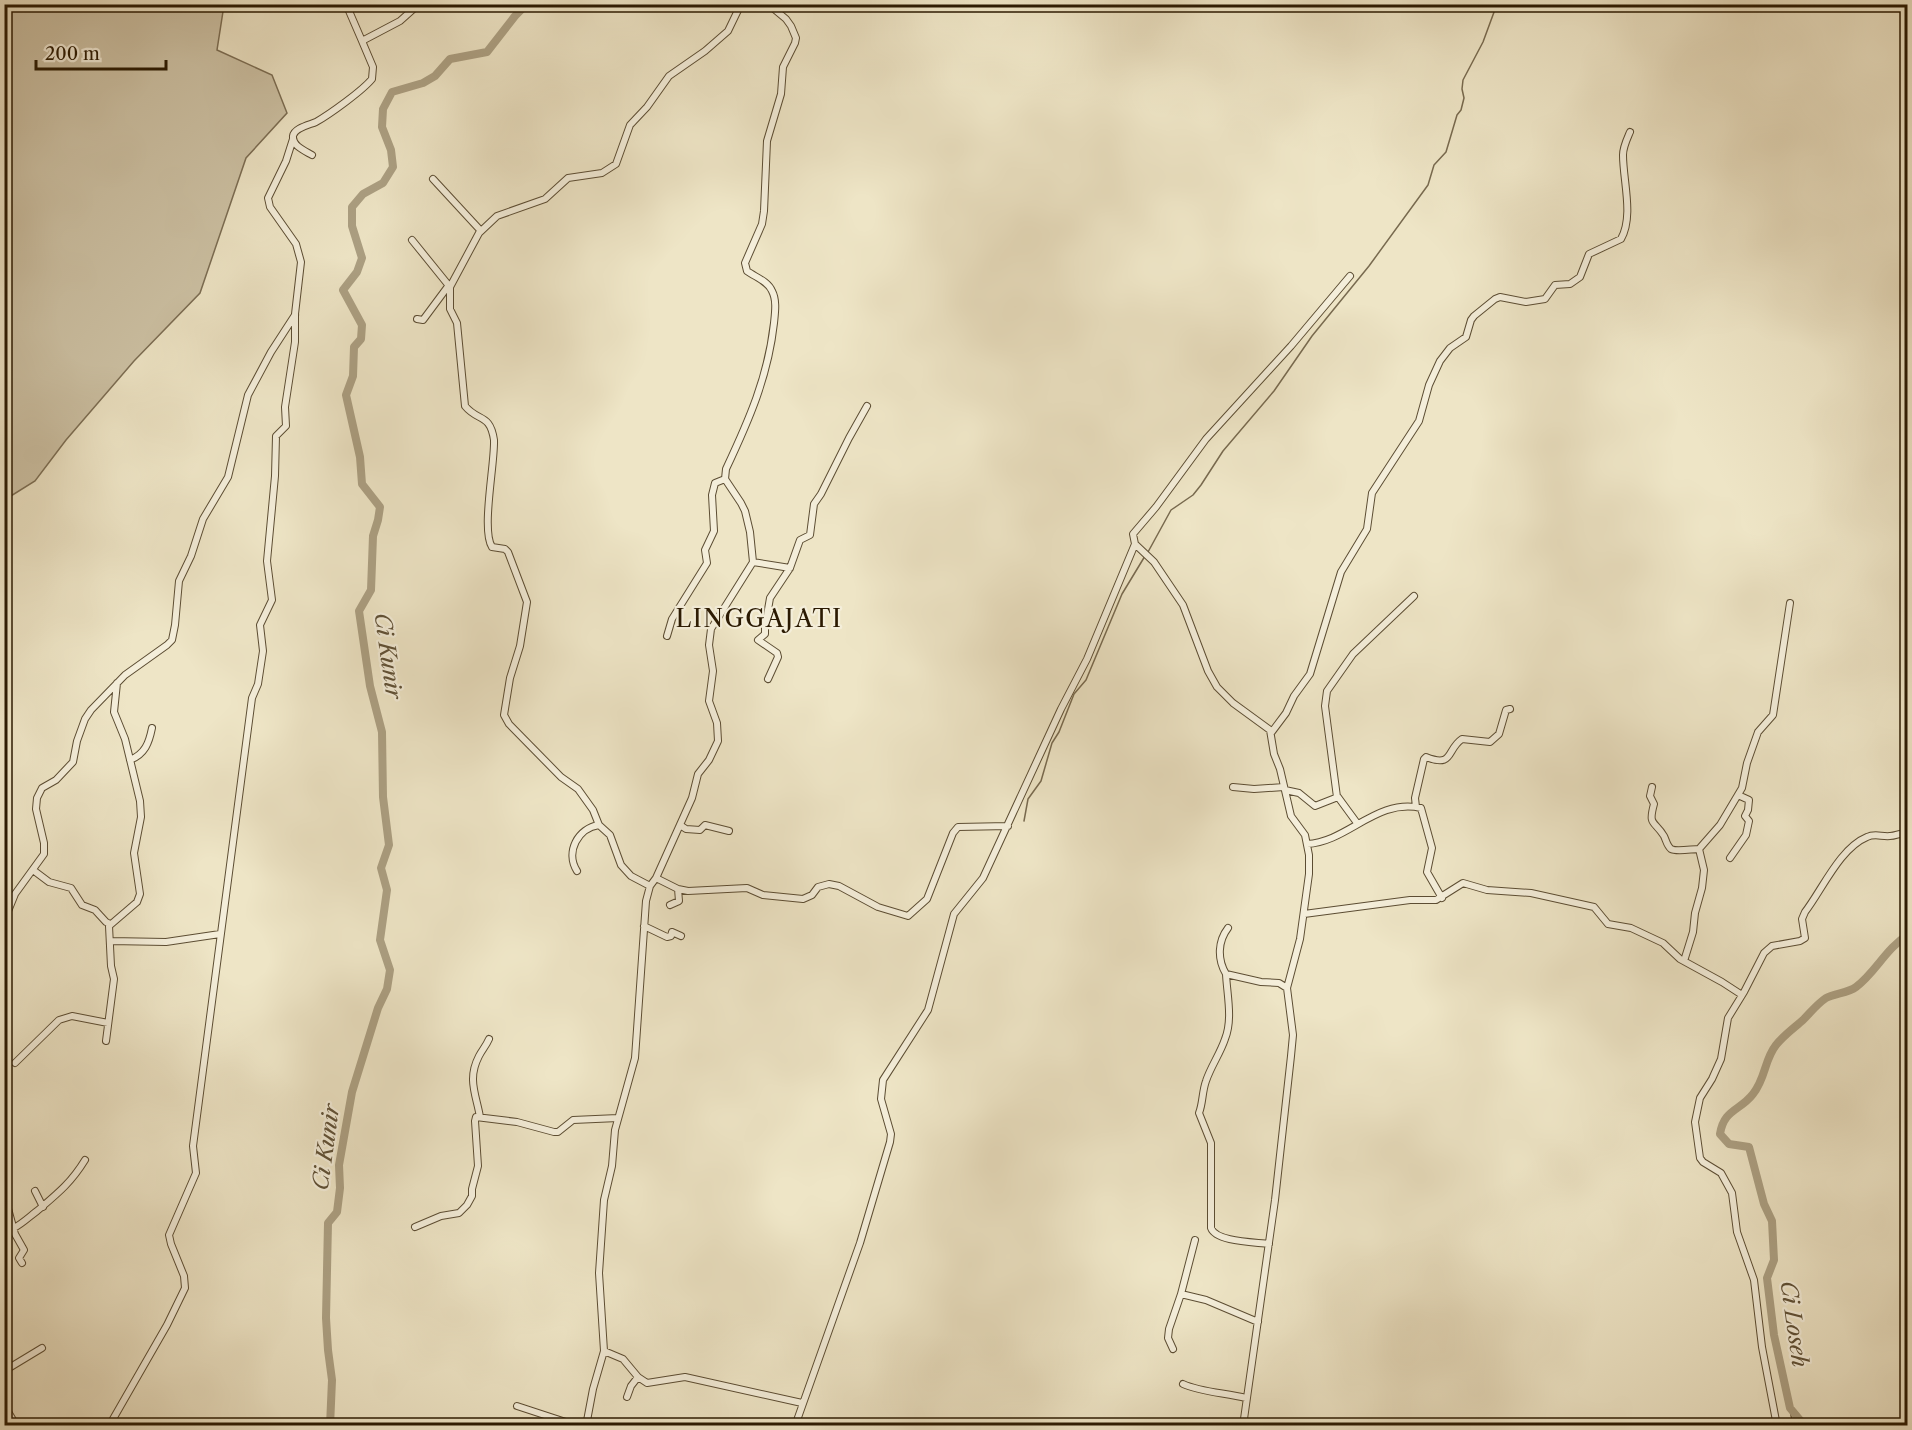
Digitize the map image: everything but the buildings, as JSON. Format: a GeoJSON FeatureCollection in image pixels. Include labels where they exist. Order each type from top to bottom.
{"type":"FeatureCollection","features":[{"type":"Feature","properties":{"kind":"street"},"geometry":{"type":"LineString","coordinates":[[109,1425],[167,1325],[185,1288],[184,1276],[169,1235],[196,1173],[193,1146],[252,698],[258,684],[263,648],[260,626],[272,600],[267,561],[275,476],[276,435],[286,426],[285,407],[295,342],[295,314],[301,262],[299,252],[268,202],[269,195],[287,159],[294,132],[328,114],[372,79],[374,68],[346,4]]}},
{"type":"Feature","properties":{"kind":"street"},"geometry":{"type":"LineString","coordinates":[[362,41],[400,21],[419,4]]}},
{"type":"Feature","properties":{"kind":"street"},"geometry":{"type":"LineString","coordinates":[[417,319],[423,320],[428,316],[449,286],[481,231],[498,215],[545,199],[568,178],[602,173],[616,164],[630,125],[647,107],[669,76],[705,51],[728,31],[741,4]]}},
{"type":"Feature","properties":{"kind":"street"},"geometry":{"type":"LineString","coordinates":[[586,1425],[604,1351],[599,1273],[604,1200],[612,1166],[618,1118],[635,1058],[646,901],[650,886],[656,878],[692,798],[698,774],[709,760],[718,741],[717,723],[709,701],[713,671],[709,645],[711,629],[753,562],[745,511],[725,480],[726,469],[760,392],[774,314],[772,290],[751,274],[746,267],[762,224],[765,205],[767,141],[781,94],[783,67],[796,38],[786,19],[768,4]]}},
{"type":"Feature","properties":{"kind":"street"},"geometry":{"type":"LineString","coordinates":[[1271,733],[1310,674],[1341,572],[1367,529],[1372,493],[1419,421],[1432,376],[1445,354],[1464,340],[1474,316],[1495,299],[1500,297],[1526,302],[1545,299],[1556,285],[1570,284],[1580,277],[1589,254],[1617,242],[1623,235],[1627,213],[1623,150],[1629,132]]}},
{"type":"Feature","properties":{"kind":"street"},"geometry":{"type":"LineString","coordinates":[[293,140],[312,155]]}},
{"type":"Feature","properties":{"kind":"street"},"geometry":{"type":"LineString","coordinates":[[433,179],[481,231]]}},
{"type":"Feature","properties":{"kind":"street"},"geometry":{"type":"LineString","coordinates":[[412,240],[449,286],[450,309],[457,323],[465,406],[487,421],[494,440],[488,510],[489,541],[492,547],[508,552],[526,602],[520,646],[510,678],[504,715],[509,724],[561,777],[577,787],[593,810],[599,825],[610,835],[617,858],[624,870],[635,879],[650,886]]}},
{"type":"Feature","properties":{"kind":"street"},"geometry":{"type":"LineString","coordinates":[[1243,1425],[1269,1244],[1293,1035],[1287,988],[1304,914],[1309,874],[1307,844],[1305,835],[1291,816],[1274,754],[1271,733],[1263,723],[1233,703],[1217,687],[1201,653],[1189,615],[1162,572],[1133,538],[1134,530],[1156,507],[1186,464],[1350,276]]}},
{"type":"Feature","properties":{"kind":"street"},"geometry":{"type":"LineString","coordinates":[[4,921],[15,894],[44,854],[44,843],[36,809],[39,793],[45,784],[56,780],[73,762],[77,741],[91,710],[117,683],[172,640],[179,581],[191,556],[203,519],[228,477],[248,395],[295,314]]}},
{"type":"Feature","properties":{"kind":"street"},"geometry":{"type":"LineString","coordinates":[[768,680],[778,657],[777,653],[758,640],[765,634],[773,592],[790,568],[800,540],[810,535],[811,514],[815,501],[821,494],[867,406]]}},
{"type":"Feature","properties":{"kind":"street"},"geometry":{"type":"LineString","coordinates":[[667,636],[672,619],[707,563],[705,550],[714,531],[713,489],[715,483],[725,480]]}},
{"type":"Feature","properties":{"kind":"street"},"geometry":{"type":"LineString","coordinates":[[795,1425],[860,1243],[890,1142],[891,1134],[881,1099],[883,1080],[928,1010],[954,914],[981,882],[1061,709],[1087,659],[1136,544]]}},
{"type":"Feature","properties":{"kind":"street"},"geometry":{"type":"LineString","coordinates":[[753,562],[790,568]]}},
{"type":"Feature","properties":{"kind":"street"},"geometry":{"type":"LineString","coordinates":[[1357,824],[1340,798],[1337,797],[1325,706],[1327,691],[1353,654],[1414,596]]}},
{"type":"Feature","properties":{"kind":"street"},"geometry":{"type":"LineString","coordinates":[[1699,849],[1720,825],[1738,795],[1758,732],[1773,715],[1790,603]]}},
{"type":"Feature","properties":{"kind":"street"},"geometry":{"type":"LineString","coordinates":[[110,924],[134,905],[140,894],[134,853],[141,816],[140,801],[130,760],[115,716],[117,683]]}},
{"type":"Feature","properties":{"kind":"street"},"geometry":{"type":"LineString","coordinates":[[108,693],[115,702]]}},
{"type":"Feature","properties":{"kind":"street"},"geometry":{"type":"LineString","coordinates":[[1416,807],[1415,798],[1424,759],[1426,757],[1444,761],[1448,759],[1458,741],[1462,739],[1490,741],[1499,734],[1506,710],[1510,709]]}},
{"type":"Feature","properties":{"kind":"street"},"geometry":{"type":"LineString","coordinates":[[130,760],[145,751],[152,728]]}},
{"type":"Feature","properties":{"kind":"street"},"geometry":{"type":"LineString","coordinates":[[1233,787],[1284,788],[1298,792],[1313,806],[1337,797]]}},
{"type":"Feature","properties":{"kind":"street"},"geometry":{"type":"LineString","coordinates":[[1652,787],[1650,796],[1654,804],[1650,814],[1651,821],[1670,848],[1699,849]]}},
{"type":"Feature","properties":{"kind":"street"},"geometry":{"type":"LineString","coordinates":[[1730,858],[1747,832],[1749,822],[1745,816],[1749,800],[1738,795]]}},
{"type":"Feature","properties":{"kind":"street"},"geometry":{"type":"LineString","coordinates":[[1307,844],[1325,842],[1368,817],[1407,805],[1421,808],[1432,848],[1427,872],[1442,898]]}},
{"type":"Feature","properties":{"kind":"street"},"geometry":{"type":"LineString","coordinates":[[577,871],[571,856],[576,841],[588,827],[599,825]]}},
{"type":"Feature","properties":{"kind":"street"},"geometry":{"type":"LineString","coordinates":[[680,825],[692,830],[700,830],[705,825],[729,831]]}},
{"type":"Feature","properties":{"kind":"street"},"geometry":{"type":"LineString","coordinates":[[656,878],[678,889],[688,891],[747,888],[763,895],[803,899],[812,895],[818,887],[829,884],[839,886],[878,907],[908,916],[927,899],[953,833],[958,827],[1008,826]]}},
{"type":"Feature","properties":{"kind":"street"},"geometry":{"type":"LineString","coordinates":[[1778,1425],[1762,1347],[1754,1280],[1737,1232],[1732,1193],[1721,1173],[1700,1158],[1696,1113],[1721,1059],[1727,1021],[1769,948],[1805,938],[1803,919],[1805,912],[1835,866],[1855,844],[1868,836],[1908,834]]}},
{"type":"Feature","properties":{"kind":"street"},"geometry":{"type":"LineString","coordinates":[[1684,961],[1702,888],[1704,870],[1699,849]]}},
{"type":"Feature","properties":{"kind":"street"},"geometry":{"type":"LineString","coordinates":[[33,870],[49,882],[71,888],[82,905],[95,910],[110,924]]}},
{"type":"Feature","properties":{"kind":"street"},"geometry":{"type":"LineString","coordinates":[[1304,914],[1410,900],[1436,900],[1464,883],[1487,890],[1531,893],[1586,904],[1599,912],[1608,924],[1631,928],[1654,938],[1684,961],[1742,995]]}},
{"type":"Feature","properties":{"kind":"street"},"geometry":{"type":"LineString","coordinates":[[670,905],[679,901],[678,889]]}},
{"type":"Feature","properties":{"kind":"street"},"geometry":{"type":"LineString","coordinates":[[106,1041],[114,979],[110,924]]}},
{"type":"Feature","properties":{"kind":"street"},"geometry":{"type":"LineString","coordinates":[[644,926],[667,937],[671,936],[672,932],[681,936]]}},
{"type":"Feature","properties":{"kind":"street"},"geometry":{"type":"LineString","coordinates":[[1228,928],[1223,934],[1220,945],[1222,966],[1226,974],[1230,1019],[1227,1036],[1212,1064],[1203,1090],[1199,1113],[1211,1143],[1211,1228],[1219,1238],[1269,1244]]}},
{"type":"Feature","properties":{"kind":"street"},"geometry":{"type":"LineString","coordinates":[[110,941],[166,942],[220,934]]}},
{"type":"Feature","properties":{"kind":"street"},"geometry":{"type":"LineString","coordinates":[[1226,974],[1261,982],[1279,983],[1287,988]]}},
{"type":"Feature","properties":{"kind":"street"},"geometry":{"type":"LineString","coordinates":[[15,1063],[59,1020],[72,1016],[108,1023]]}},
{"type":"Feature","properties":{"kind":"street"},"geometry":{"type":"LineString","coordinates":[[480,1117],[475,1099],[473,1072],[478,1057],[489,1040]]}},
{"type":"Feature","properties":{"kind":"street"},"geometry":{"type":"LineString","coordinates":[[416,1227],[441,1216],[459,1213],[472,1196],[478,1166],[476,1118],[517,1122],[558,1132],[575,1119],[618,1118]]}},
{"type":"Feature","properties":{"kind":"street"},"geometry":{"type":"LineString","coordinates":[[14,1228],[25,1222],[67,1185],[85,1160]]}},
{"type":"Feature","properties":{"kind":"street"},"geometry":{"type":"LineString","coordinates":[[35,1191],[43,1207]]}},
{"type":"Feature","properties":{"kind":"street"},"geometry":{"type":"LineString","coordinates":[[4,1194],[14,1228],[24,1250],[19,1260],[22,1263]]}},
{"type":"Feature","properties":{"kind":"street"},"geometry":{"type":"LineString","coordinates":[[1173,1349],[1168,1333],[1182,1294],[1195,1240]]}},
{"type":"Feature","properties":{"kind":"street"},"geometry":{"type":"LineString","coordinates":[[1182,1294],[1206,1300],[1258,1322]]}},
{"type":"Feature","properties":{"kind":"street"},"geometry":{"type":"LineString","coordinates":[[4,1371],[42,1348]]}},
{"type":"Feature","properties":{"kind":"street"},"geometry":{"type":"LineString","coordinates":[[604,1351],[623,1359],[638,1377],[647,1383],[685,1377],[802,1403]]}},
{"type":"Feature","properties":{"kind":"street"},"geometry":{"type":"LineString","coordinates":[[627,1397],[638,1377]]}},
{"type":"Feature","properties":{"kind":"street"},"geometry":{"type":"LineString","coordinates":[[1183,1384],[1194,1389],[1222,1392],[1246,1398]]}},
{"type":"Feature","properties":{"kind":"street"},"geometry":{"type":"LineString","coordinates":[[4,1405],[16,1425]]}},
{"type":"Feature","properties":{"kind":"street"},"geometry":{"type":"LineString","coordinates":[[518,1406],[578,1425]]}},
{"type":"Feature","properties":{"kind":"street"},"geometry":{"type":"LineString","coordinates":[[477,1425],[484,1423],[489,1425]]}},
{"type":"Feature","properties":{"kind":"shaded area"},"geometry":{"type":"Polygon","coordinates":[[[5,4],[224,5],[217,50],[272,75],[287,113],[246,158],[200,293],[134,361],[66,440],[35,481],[6,499],[5,510],[5,4]]]}},
{"type":"Feature","properties":{"kind":"waterway","name":"Ci Kunir"},"geometry":{"type":"LineString","coordinates":[[330,1426],[332,1380],[326,1318],[328,1223],[337,1212],[340,1188],[339,1165],[352,1092],[378,1008],[387,989],[390,970],[380,940],[387,890],[381,868],[389,845],[383,797],[382,732],[370,686],[359,611],[371,590],[373,536],[380,507],[362,484],[360,457],[346,395],[353,376],[354,347],[361,339],[362,325],[343,290],[357,272],[362,258],[352,226],[352,207],[363,194],[383,183],[393,167],[391,150],[382,127],[383,109],[392,92],[423,83],[435,76],[450,59],[487,52],[527,4]]}},
{"type":"Feature","properties":{"kind":"waterway"},"geometry":{"type":"LineString","coordinates":[[1148,552],[1171,510],[1193,495],[1201,485],[1223,451],[1274,391],[1312,336],[1369,266],[1428,185],[1434,165],[1446,152],[1464,98],[1463,80],[1483,42],[1497,4]]}},
{"type":"Feature","properties":{"kind":"waterway"},"geometry":{"type":"LineString","coordinates":[[1024,821],[1028,799],[1041,781],[1052,743],[1059,732],[1074,694],[1086,680],[1122,594],[1145,556]]}},
{"type":"Feature","properties":{"kind":"waterway","name":"Ci Loseh"},"geometry":{"type":"LineString","coordinates":[[1805,1426],[1790,1408],[1774,1335],[1767,1278],[1774,1260],[1772,1221],[1764,1204],[1749,1147],[1729,1144],[1720,1134],[1729,1115],[1748,1100],[1757,1088],[1769,1057],[1779,1041],[1826,998],[1856,987],[1893,946],[1908,935]]}},
{"type":"Feature","properties":{"kind":"waterway"},"geometry":{"type":"LineString","coordinates":[[1790,1408],[1795,1426]]}},
{"type":"Feature","properties":{"kind":"district","name":"LINGGAJATI"},"geometry":{"type":"Point","coordinates":[759,618]}}]}
